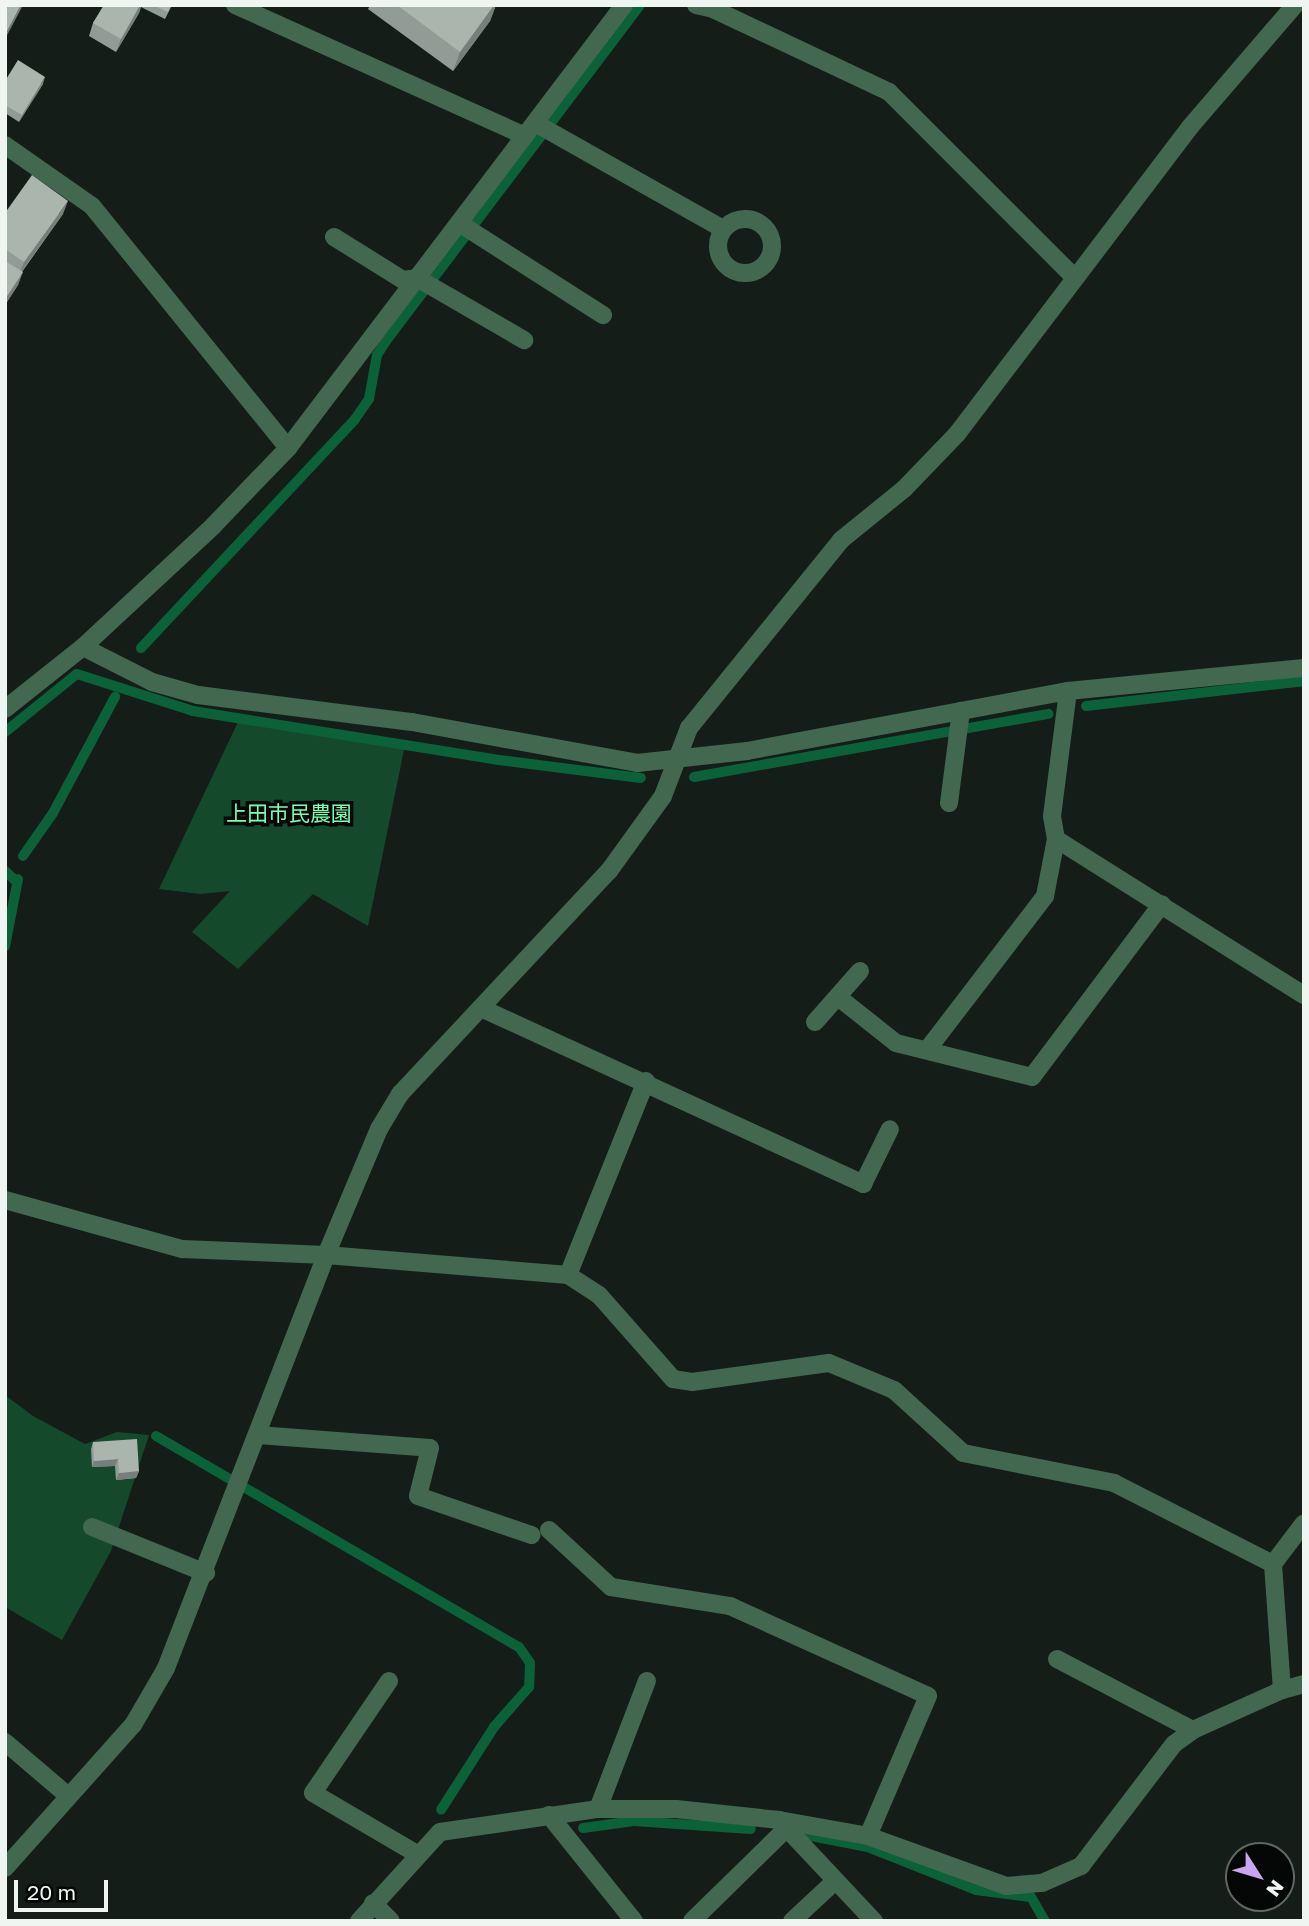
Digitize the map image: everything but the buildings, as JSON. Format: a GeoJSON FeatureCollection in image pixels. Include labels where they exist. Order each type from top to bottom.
{"type":"FeatureCollection","features":[{"type":"Feature","properties":{"kind":"street"},"geometry":{"type":"LineString","coordinates":[[235,5],[533,128],[559,135],[723,229]]}},
{"type":"Feature","properties":{"kind":"street"},"geometry":{"type":"LineString","coordinates":[[5,709],[83,647],[213,526],[288,448],[624,5]]}},
{"type":"Feature","properties":{"kind":"street"},"geometry":{"type":"LineString","coordinates":[[696,5],[713,9],[889,92],[1073,276]]}},
{"type":"Feature","properties":{"kind":"street"},"geometry":{"type":"LineString","coordinates":[[5,1868],[67,1795],[133,1726],[166,1668],[206,1573],[326,1255],[379,1129],[400,1094],[609,871],[663,796],[674,760],[689,729],[841,540],[904,489],[957,434],[1073,276],[1190,127],[1295,5]]}},
{"type":"Feature","properties":{"kind":"street"},"geometry":{"type":"LineString","coordinates":[[5,145],[92,206],[288,448]]}},
{"type":"Feature","properties":{"kind":"street"},"geometry":{"type":"LineString","coordinates":[[459,223],[603,315]]}},
{"type":"Feature","properties":{"kind":"street"},"geometry":{"type":"LineString","coordinates":[[334,237],[403,280],[417,278],[524,340]]}},
{"type":"Feature","properties":{"kind":"street"},"geometry":{"type":"LineString","coordinates":[[83,647],[152,682],[198,695],[412,722],[637,763],[747,751],[1068,691],[1304,668]]}},
{"type":"Feature","properties":{"kind":"street"},"geometry":{"type":"LineString","coordinates":[[927,1050],[1045,896],[1056,839],[1052,816],[1068,691]]}},
{"type":"Feature","properties":{"kind":"street"},"geometry":{"type":"LineString","coordinates":[[949,803],[961,711]]}},
{"type":"Feature","properties":{"kind":"street"},"geometry":{"type":"LineString","coordinates":[[1056,839],[1304,995]]}},
{"type":"Feature","properties":{"kind":"street"},"geometry":{"type":"LineString","coordinates":[[838,997],[895,1043],[1032,1077],[1162,904]]}},
{"type":"Feature","properties":{"kind":"street"},"geometry":{"type":"LineString","coordinates":[[815,1022],[860,971]]}},
{"type":"Feature","properties":{"kind":"street"},"geometry":{"type":"LineString","coordinates":[[481,1008],[646,1081],[863,1184],[890,1129]]}},
{"type":"Feature","properties":{"kind":"street"},"geometry":{"type":"LineString","coordinates":[[568,1275],[646,1081]]}},
{"type":"Feature","properties":{"kind":"street"},"geometry":{"type":"LineString","coordinates":[[5,1200],[182,1249],[326,1255],[568,1275],[599,1294],[673,1379],[692,1382],[829,1363],[894,1390],[963,1453],[1114,1483],[1272,1564]]}},
{"type":"Feature","properties":{"kind":"street"},"geometry":{"type":"LineString","coordinates":[[258,1435],[430,1448],[418,1496],[531,1535]]}},
{"type":"Feature","properties":{"kind":"street"},"geometry":{"type":"LineString","coordinates":[[1282,1690],[1272,1564],[1304,1523]]}},
{"type":"Feature","properties":{"kind":"street"},"geometry":{"type":"LineString","coordinates":[[92,1527],[206,1573]]}},
{"type":"Feature","properties":{"kind":"street"},"geometry":{"type":"LineString","coordinates":[[549,1530],[611,1587],[730,1606],[928,1696],[868,1836]]}},
{"type":"Feature","properties":{"kind":"street"},"geometry":{"type":"LineString","coordinates":[[1057,1659],[1193,1730]]}},
{"type":"Feature","properties":{"kind":"street"},"geometry":{"type":"LineString","coordinates":[[389,1681],[313,1793],[417,1854]]}},
{"type":"Feature","properties":{"kind":"street"},"geometry":{"type":"LineString","coordinates":[[598,1809],[647,1681]]}},
{"type":"Feature","properties":{"kind":"street"},"geometry":{"type":"LineString","coordinates":[[359,1921],[417,1854],[440,1832],[598,1809],[676,1810],[868,1836],[980,1879],[1006,1886],[1042,1883],[1081,1866],[1174,1744],[1193,1730],[1282,1690],[1304,1684]]}},
{"type":"Feature","properties":{"kind":"street"},"geometry":{"type":"LineString","coordinates":[[5,1742],[67,1795]]}},
{"type":"Feature","properties":{"kind":"street"},"geometry":{"type":"LineString","coordinates":[[549,1815],[634,1921]]}},
{"type":"Feature","properties":{"kind":"street"},"geometry":{"type":"LineString","coordinates":[[783,1824],[874,1921]]}},
{"type":"Feature","properties":{"kind":"street"},"geometry":{"type":"LineString","coordinates":[[692,1921],[783,1824]]}},
{"type":"Feature","properties":{"kind":"street"},"geometry":{"type":"LineString","coordinates":[[792,1921],[835,1881]]}},
{"type":"Feature","properties":{"kind":"street"},"geometry":{"type":"LineString","coordinates":[[373,1903],[391,1921]]}},
{"type":"Feature","properties":{"kind":"green space","name":"上田市民農園"},"geometry":{"type":"Polygon","coordinates":[[[238,722],[405,745],[368,926],[313,894],[238,969],[192,932],[230,891],[200,894],[159,889],[238,722]]]}},
{"type":"Feature","properties":{"kind":"green space"},"geometry":{"type":"Polygon","coordinates":[[[5,1395],[33,1416],[85,1444],[117,1432],[149,1435],[111,1551],[62,1640],[5,1607],[5,1395]]]}},
{"type":"Feature","properties":{"kind":"waterway"},"geometry":{"type":"LineString","coordinates":[[141,648],[355,419],[369,399],[377,355],[386,341],[640,5]]}},
{"type":"Feature","properties":{"kind":"waterway"},"geometry":{"type":"LineString","coordinates":[[5,732],[77,674],[193,711],[499,760],[641,778]]}},
{"type":"Feature","properties":{"kind":"waterway"},"geometry":{"type":"LineString","coordinates":[[1086,706],[1304,681]]}},
{"type":"Feature","properties":{"kind":"waterway"},"geometry":{"type":"LineString","coordinates":[[23,856],[53,813],[115,697]]}},
{"type":"Feature","properties":{"kind":"waterway"},"geometry":{"type":"LineString","coordinates":[[694,777],[1048,714]]}},
{"type":"Feature","properties":{"kind":"waterway"},"geometry":{"type":"LineString","coordinates":[[5,871],[17,882]]}},
{"type":"Feature","properties":{"kind":"waterway"},"geometry":{"type":"LineString","coordinates":[[5,946],[18,879]]}},
{"type":"Feature","properties":{"kind":"waterway"},"geometry":{"type":"LineString","coordinates":[[156,1436],[519,1647],[530,1663],[529,1687],[494,1727],[441,1810]]}},
{"type":"Feature","properties":{"kind":"waterway"},"geometry":{"type":"LineString","coordinates":[[583,1828],[634,1821],[751,1829]]}},
{"type":"Feature","properties":{"kind":"waterway"},"geometry":{"type":"LineString","coordinates":[[801,1834],[868,1847],[976,1890],[1031,1897],[1045,1921]]}}]}
